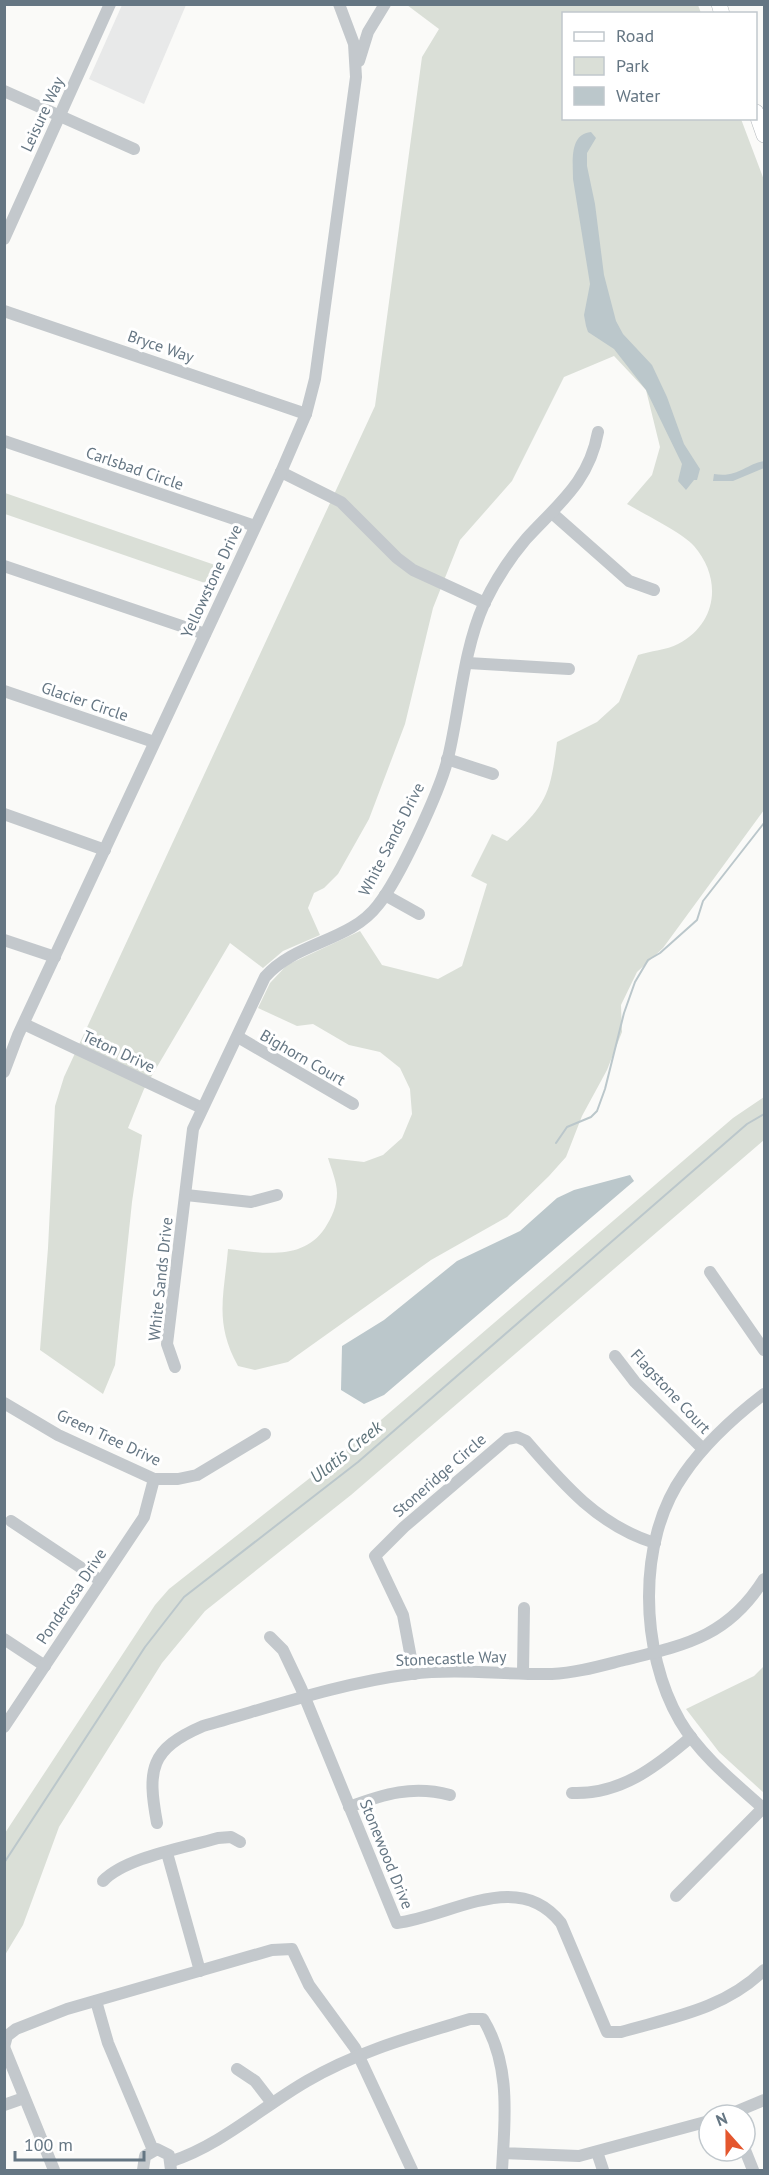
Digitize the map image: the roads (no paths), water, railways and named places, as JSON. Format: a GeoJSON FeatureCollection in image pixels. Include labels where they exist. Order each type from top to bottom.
{"type":"FeatureCollection","features":[{"type":"Feature","properties":{"kind":"main road"},"geometry":{"type":"LineString","coordinates":[[757,115],[765,135]]}},
{"type":"Feature","properties":{"kind":"street","name":"Leisure Way"},"geometry":{"type":"LineString","coordinates":[[4,239],[110,4]]}},
{"type":"Feature","properties":{"kind":"street","name":"Yellowstone Drive"},"geometry":{"type":"LineString","coordinates":[[339,4],[354,44],[356,77]]}},
{"type":"Feature","properties":{"kind":"street","name":"Yellowstone Drive"},"geometry":{"type":"LineString","coordinates":[[5,1068],[306,414],[315,379],[356,77],[366,37],[385,4]]}},
{"type":"Feature","properties":{"kind":"street"},"geometry":{"type":"LineString","coordinates":[[4,91],[134,149]]}},
{"type":"Feature","properties":{"kind":"street","name":"Bryce Way"},"geometry":{"type":"LineString","coordinates":[[4,310],[306,414]]}},
{"type":"Feature","properties":{"kind":"street","name":"White Sands Drive"},"geometry":{"type":"LineString","coordinates":[[175,1367],[167,1344],[190,1146],[202,1108],[265,977],[274,966],[307,947],[366,919],[386,895],[423,819],[447,759],[472,638],[485,603],[505,567],[581,479],[591,462],[598,432]]}},
{"type":"Feature","properties":{"kind":"street","name":"Carlsbad Circle"},"geometry":{"type":"LineString","coordinates":[[4,441],[255,526]]}},
{"type":"Feature","properties":{"kind":"street"},"geometry":{"type":"LineString","coordinates":[[280,472],[340,502],[397,558],[413,570],[485,603]]}},
{"type":"Feature","properties":{"kind":"street"},"geometry":{"type":"LineString","coordinates":[[552,513],[629,581],[654,590]]}},
{"type":"Feature","properties":{"kind":"street"},"geometry":{"type":"LineString","coordinates":[[4,566],[205,634]]}},
{"type":"Feature","properties":{"kind":"street"},"geometry":{"type":"LineString","coordinates":[[468,663],[569,669]]}},
{"type":"Feature","properties":{"kind":"street","name":"Glacier Circle"},"geometry":{"type":"LineString","coordinates":[[4,691],[154,742]]}},
{"type":"Feature","properties":{"kind":"street"},"geometry":{"type":"LineString","coordinates":[[447,759],[493,774]]}},
{"type":"Feature","properties":{"kind":"street"},"geometry":{"type":"LineString","coordinates":[[4,814],[105,850]]}},
{"type":"Feature","properties":{"kind":"street"},"geometry":{"type":"LineString","coordinates":[[386,895],[419,914]]}},
{"type":"Feature","properties":{"kind":"street"},"geometry":{"type":"LineString","coordinates":[[4,940],[55,957]]}},
{"type":"Feature","properties":{"kind":"street","name":"Teton Drive"},"geometry":{"type":"LineString","coordinates":[[24,1024],[202,1108]]}},
{"type":"Feature","properties":{"kind":"street","name":"Bighorn Court"},"geometry":{"type":"LineString","coordinates":[[238,1037],[353,1104]]}},
{"type":"Feature","properties":{"kind":"street"},"geometry":{"type":"LineString","coordinates":[[186,1195],[251,1202],[278,1195]]}},
{"type":"Feature","properties":{"kind":"street"},"geometry":{"type":"LineString","coordinates":[[710,1272],[765,1350]]}},
{"type":"Feature","properties":{"kind":"street","name":"Flagstone Court"},"geometry":{"type":"LineString","coordinates":[[615,1356],[635,1382],[703,1449]]}},
{"type":"Feature","properties":{"kind":"street"},"geometry":{"type":"LineString","coordinates":[[676,1896],[764,1808],[691,1737],[669,1700],[654,1654],[650,1616],[654,1543],[682,1476],[721,1430],[765,1394]]}},
{"type":"Feature","properties":{"kind":"street","name":"Green Tree Drive"},"geometry":{"type":"LineString","coordinates":[[4,1403],[58,1435],[154,1479],[178,1479],[197,1475],[265,1434]]}},
{"type":"Feature","properties":{"kind":"street","name":"Stoneridge Circle"},"geometry":{"type":"LineString","coordinates":[[414,1674],[403,1615],[375,1556],[389,1540],[507,1439],[518,1437],[526,1442],[579,1500],[603,1519],[617,1528],[654,1543]]}},
{"type":"Feature","properties":{"kind":"street","name":"Ponderosa Drive"},"geometry":{"type":"LineString","coordinates":[[4,1727],[144,1517],[152,1496],[154,1479]]}},
{"type":"Feature","properties":{"kind":"street"},"geometry":{"type":"LineString","coordinates":[[12,1521],[101,1581]]}},
{"type":"Feature","properties":{"kind":"street","name":"Stonecastle Way"},"geometry":{"type":"LineString","coordinates":[[157,1823],[151,1776],[155,1760],[181,1735],[203,1726],[360,1683],[414,1674],[568,1673],[654,1654],[684,1645],[725,1625],[742,1610],[765,1580]]}},
{"type":"Feature","properties":{"kind":"street"},"geometry":{"type":"LineString","coordinates":[[523,1672],[524,1608]]}},
{"type":"Feature","properties":{"kind":"street","name":"Stonewood Drive"},"geometry":{"type":"LineString","coordinates":[[270,1637],[284,1650],[397,1923],[504,1895],[535,1900],[549,1908],[561,1923],[607,2032],[621,2032],[718,2004],[751,1984],[765,1970]]}},
{"type":"Feature","properties":{"kind":"street"},"geometry":{"type":"LineString","coordinates":[[4,1639],[45,1666]]}},
{"type":"Feature","properties":{"kind":"street"},"geometry":{"type":"LineString","coordinates":[[572,1793],[599,1792],[625,1784],[653,1767],[691,1737]]}},
{"type":"Feature","properties":{"kind":"street"},"geometry":{"type":"LineString","coordinates":[[349,1808],[393,1792],[409,1789],[430,1789],[450,1795]]}},
{"type":"Feature","properties":{"kind":"street"},"geometry":{"type":"LineString","coordinates":[[103,1881],[112,1871],[127,1863],[218,1838],[231,1837],[240,1842]]}},
{"type":"Feature","properties":{"kind":"street"},"geometry":{"type":"LineString","coordinates":[[167,1853],[200,1971]]}},
{"type":"Feature","properties":{"kind":"street"},"geometry":{"type":"LineString","coordinates":[[54,2170],[4,2047],[7,2036],[16,2029],[96,2001],[281,1948],[292,1949],[309,1985],[360,2056],[412,2170]]}},
{"type":"Feature","properties":{"kind":"street"},"geometry":{"type":"LineString","coordinates":[[96,2001],[108,2043],[153,2150]]}},
{"type":"Feature","properties":{"kind":"street"},"geometry":{"type":"LineString","coordinates":[[153,2150],[166,2152],[171,2166],[202,2149],[309,2080],[395,2040],[470,2019],[483,2019],[504,2077],[502,2170]]}},
{"type":"Feature","properties":{"kind":"street"},"geometry":{"type":"LineString","coordinates":[[237,2069],[255,2081],[272,2103]]}},
{"type":"Feature","properties":{"kind":"street"},"geometry":{"type":"LineString","coordinates":[[4,2105],[24,2098]]}},
{"type":"Feature","properties":{"kind":"street"},"geometry":{"type":"LineString","coordinates":[[503,2153],[562,2157],[597,2152],[697,2124]]}},
{"type":"Feature","properties":{"kind":"street"},"geometry":{"type":"LineString","coordinates":[[141,2170],[142,2160],[153,2150]]}},
{"type":"Feature","properties":{"kind":"street"},"geometry":{"type":"LineString","coordinates":[[597,2152],[603,2170]]}},
{"type":"Feature","properties":{"kind":"water"},"geometry":{"type":"Polygon","coordinates":[[[591,132],[596,138],[587,153],[587,166],[595,204],[604,275],[616,321],[623,334],[652,365],[667,397],[684,444],[700,469],[697,480],[694,480],[686,490],[678,481],[682,464],[646,390],[614,349],[588,332],[586,326],[584,315],[590,284],[573,179],[573,157],[579,138],[591,132]]]}},
{"type":"Feature","properties":{"kind":"water"},"geometry":{"type":"Polygon","coordinates":[[[764,461],[764,468],[733,481],[713,481],[714,474],[735,473],[764,461]]]}},
{"type":"Feature","properties":{"kind":"water"},"geometry":{"type":"Polygon","coordinates":[[[630,1175],[634,1181],[384,1395],[364,1404],[341,1390],[342,1346],[384,1320],[457,1261],[520,1231],[557,1198],[574,1190],[630,1175]]]}},
{"type":"Feature","properties":{"kind":"waterway"},"geometry":{"type":"LineString","coordinates":[[556,1143],[567,1127],[591,1117],[597,1111],[605,1089],[624,1013],[635,982],[648,960],[660,953],[697,920],[703,901],[764,823]]}},
{"type":"Feature","properties":{"kind":"waterway","name":"Ulatis Creek"},"geometry":{"type":"LineString","coordinates":[[4,1863],[145,1647],[184,1597],[358,1462],[747,1124],[764,1114]]}}]}
